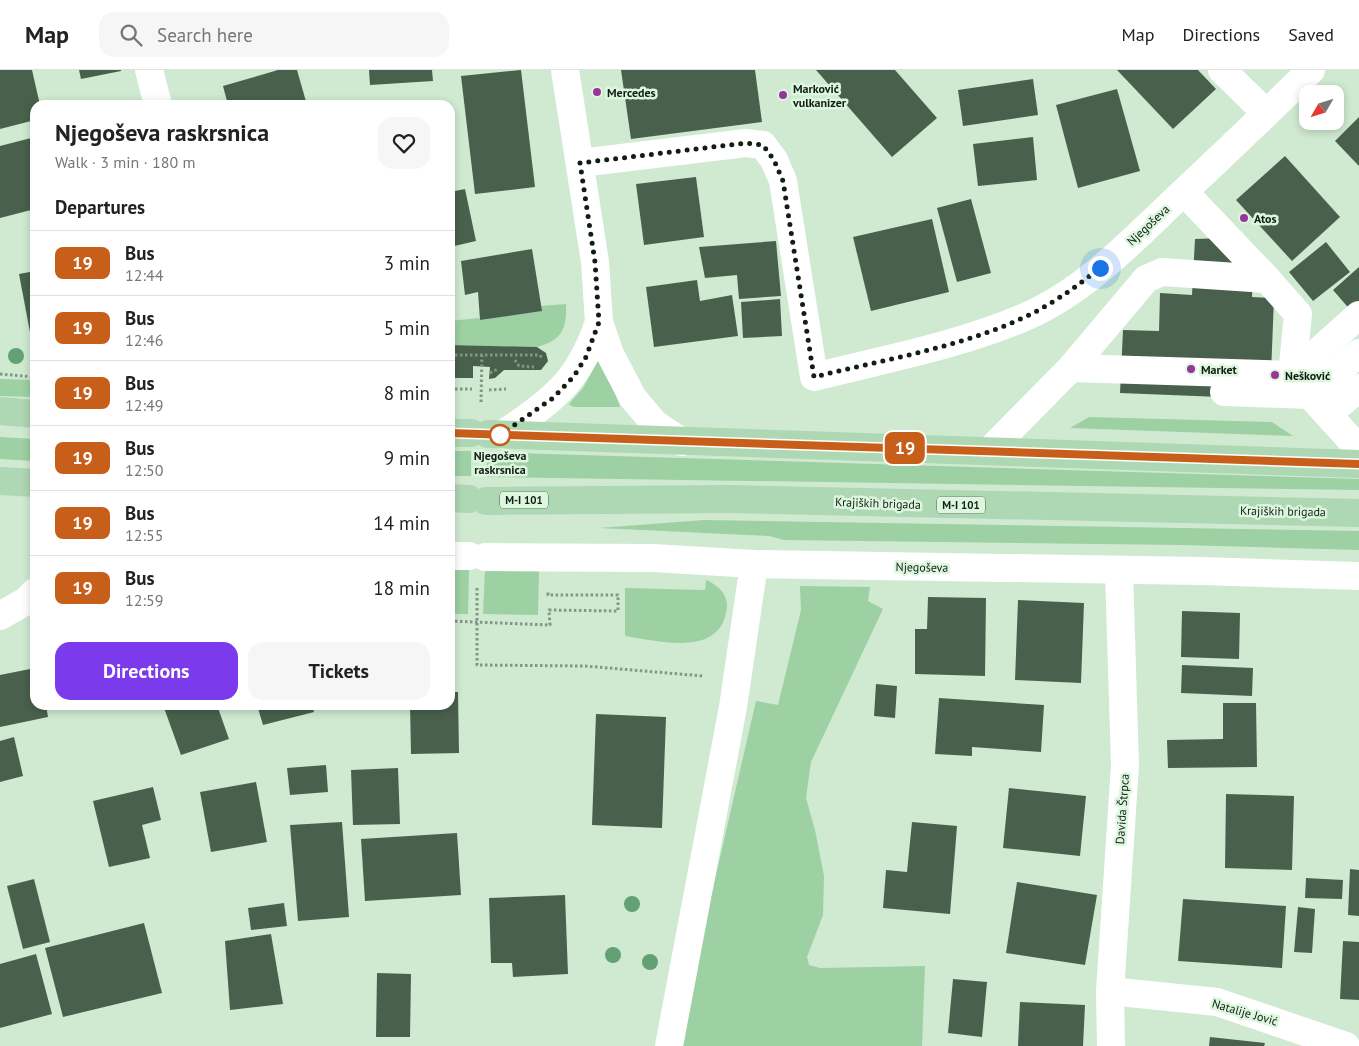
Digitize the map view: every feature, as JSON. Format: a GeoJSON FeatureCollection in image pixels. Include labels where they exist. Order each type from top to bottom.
{"type":"FeatureCollection","features":[{"type":"Feature","properties":{"kind":"main road"},"geometry":{"type":"LineString","coordinates":[[0,411],[30,414]]}},
{"type":"Feature","properties":{"kind":"main road"},"geometry":{"type":"LineString","coordinates":[[478,434],[1359,464]]}},
{"type":"Feature","properties":{"kind":"main road"},"geometry":{"type":"LineString","coordinates":[[0,481],[30,483]]}},
{"type":"Feature","properties":{"kind":"main road","name":"Krajiških brigada"},"geometry":{"type":"LineString","coordinates":[[468,499],[730,499],[1359,513]]}},
{"type":"Feature","properties":{"kind":"street"},"geometry":{"type":"LineString","coordinates":[[149,70],[157,100]]}},
{"type":"Feature","properties":{"kind":"street"},"geometry":{"type":"LineString","coordinates":[[565,70],[595,262],[599,322],[610,354],[633,398],[655,424],[682,442]]}},
{"type":"Feature","properties":{"kind":"street"},"geometry":{"type":"LineString","coordinates":[[1222,70],[1266,113]]}},
{"type":"Feature","properties":{"kind":"street","name":"Njegoševa"},"geometry":{"type":"LineString","coordinates":[[580,163],[746,143],[763,145],[774,160],[783,181],[814,377],[961,341],[1025,317],[1066,294],[1100,268],[1184,192],[1311,70]]}},
{"type":"Feature","properties":{"kind":"street"},"geometry":{"type":"LineString","coordinates":[[1184,192],[1298,314],[1292,375],[1359,449]]}},
{"type":"Feature","properties":{"kind":"street"},"geometry":{"type":"LineString","coordinates":[[990,450],[1063,376],[1146,279],[1162,272],[1267,279]]}},
{"type":"Feature","properties":{"kind":"street"},"geometry":{"type":"LineString","coordinates":[[1063,376],[1292,375],[1359,315]]}},
{"type":"Feature","properties":{"kind":"street"},"geometry":{"type":"LineString","coordinates":[[478,434],[553,398],[574,376],[586,357],[599,322]]}},
{"type":"Feature","properties":{"kind":"street"},"geometry":{"type":"LineString","coordinates":[[1319,405],[1359,353]]}},
{"type":"Feature","properties":{"kind":"street"},"geometry":{"type":"LineString","coordinates":[[1063,376],[1319,405],[1359,388]]}},
{"type":"Feature","properties":{"kind":"street","name":"Njegoševa"},"geometry":{"type":"LineString","coordinates":[[468,556],[653,558],[754,564],[1359,576]]}},
{"type":"Feature","properties":{"kind":"street"},"geometry":{"type":"LineString","coordinates":[[669,1046],[735,688],[754,564]]}},
{"type":"Feature","properties":{"kind":"street","name":"Davida Štrpca"},"geometry":{"type":"LineString","coordinates":[[1111,1046],[1110,991],[1125,765],[1119,571]]}},
{"type":"Feature","properties":{"kind":"street"},"geometry":{"type":"LineString","coordinates":[[0,616],[30,597]]}},
{"type":"Feature","properties":{"kind":"street"},"geometry":{"type":"LineString","coordinates":[[0,621],[30,618]]}},
{"type":"Feature","properties":{"kind":"street","name":"Natalije Jović"},"geometry":{"type":"LineString","coordinates":[[1110,991],[1217,1002],[1346,1046]]}},
{"type":"Feature","properties":{"kind":"path"},"geometry":{"type":"LineString","coordinates":[[455,355],[539,355]]}},
{"type":"Feature","properties":{"kind":"path"},"geometry":{"type":"LineString","coordinates":[[515,360],[519,366],[539,367]]}},
{"type":"Feature","properties":{"kind":"path"},"geometry":{"type":"LineString","coordinates":[[490,373],[498,369]]}},
{"type":"Feature","properties":{"kind":"path"},"geometry":{"type":"LineString","coordinates":[[0,374],[30,377]]}},
{"type":"Feature","properties":{"kind":"path"},"geometry":{"type":"LineString","coordinates":[[455,389],[472,389]]}},
{"type":"Feature","properties":{"kind":"path"},"geometry":{"type":"LineString","coordinates":[[455,621],[550,625],[549,610],[618,611],[618,594],[548,594],[548,587]]}},
{"type":"Feature","properties":{"kind":"path"},"geometry":{"type":"LineString","coordinates":[[476,614],[477,665],[585,666],[702,675],[710,685],[735,688]]}},
{"type":"Feature","properties":{"kind":"green space"},"geometry":{"type":"Polygon","coordinates":[[[566,304],[564,327],[552,341],[537,347],[455,345],[455,320],[479,318],[480,320],[541,311],[541,306],[566,304]]]}},
{"type":"Feature","properties":{"kind":"green space"},"geometry":{"type":"Polygon","coordinates":[[[600,357],[605,365],[620,407],[573,407],[569,404],[583,388],[600,357]]]}},
{"type":"Feature","properties":{"kind":"green space"},"geometry":{"type":"Polygon","coordinates":[[[0,379],[30,380],[30,397],[0,396],[0,379]]]}},
{"type":"Feature","properties":{"kind":"green space"},"geometry":{"type":"Polygon","coordinates":[[[1089,417],[1272,422],[1293,436],[1070,428],[1089,417]]]}},
{"type":"Feature","properties":{"kind":"green space"},"geometry":{"type":"Polygon","coordinates":[[[0,437],[30,439],[30,461],[0,459],[0,437]]]}},
{"type":"Feature","properties":{"kind":"green space"},"geometry":{"type":"Polygon","coordinates":[[[455,451],[471,451],[471,476],[455,476],[455,451]]]}},
{"type":"Feature","properties":{"kind":"green space"},"geometry":{"type":"Polygon","coordinates":[[[487,452],[1359,479],[1359,490],[487,477],[487,452]]]}},
{"type":"Feature","properties":{"kind":"green space"},"geometry":{"type":"Polygon","coordinates":[[[704,520],[1359,531],[1359,550],[1181,545],[784,540],[769,536],[599,528],[704,520]]]}},
{"type":"Feature","properties":{"kind":"green space"},"geometry":{"type":"Polygon","coordinates":[[[485,568],[539,570],[538,615],[483,614],[485,568]]]}},
{"type":"Feature","properties":{"kind":"green space"},"geometry":{"type":"Polygon","coordinates":[[[455,570],[469,570],[468,614],[455,614],[455,570]]]}},
{"type":"Feature","properties":{"kind":"green space"},"geometry":{"type":"Polygon","coordinates":[[[706,580],[720,590],[727,601],[723,622],[715,633],[702,640],[688,643],[671,643],[625,636],[625,588],[705,590],[706,580]]]}},
{"type":"Feature","properties":{"kind":"green space"},"geometry":{"type":"Polygon","coordinates":[[[800,586],[870,587],[868,601],[883,609],[811,762],[806,798],[815,830],[824,876],[823,915],[807,957],[809,965],[820,968],[925,966],[922,1046],[679,1046],[687,1001],[756,701],[778,705],[801,610],[800,586]]]}},
{"type":"Feature","properties":{"kind":"building"},"geometry":{"type":"Polygon","coordinates":[[[0,70],[32,70],[39,100],[30,100],[30,121],[0,129],[0,70]]]}},
{"type":"Feature","properties":{"kind":"building"},"geometry":{"type":"Polygon","coordinates":[[[79,70],[121,70],[121,71],[81,79],[79,70]]]}},
{"type":"Feature","properties":{"kind":"building"},"geometry":{"type":"Polygon","coordinates":[[[278,70],[297,70],[306,100],[227,100],[223,86],[278,70]]]}},
{"type":"Feature","properties":{"kind":"building"},"geometry":{"type":"Polygon","coordinates":[[[369,70],[432,70],[433,81],[370,85],[369,70]]]}},
{"type":"Feature","properties":{"kind":"building"},"geometry":{"type":"Polygon","coordinates":[[[521,70],[535,187],[475,194],[461,76],[521,70]]]}},
{"type":"Feature","properties":{"kind":"building"},"geometry":{"type":"Polygon","coordinates":[[[621,70],[755,70],[762,122],[631,139],[621,70]]]}},
{"type":"Feature","properties":{"kind":"building"},"geometry":{"type":"Polygon","coordinates":[[[816,70],[895,70],[937,118],[892,157],[816,70]]]}},
{"type":"Feature","properties":{"kind":"building"},"geometry":{"type":"Polygon","coordinates":[[[1117,70],[1198,70],[1216,89],[1173,129],[1117,70]]]}},
{"type":"Feature","properties":{"kind":"building"},"geometry":{"type":"Polygon","coordinates":[[[1033,79],[1038,115],[963,126],[958,90],[1033,79]]]}},
{"type":"Feature","properties":{"kind":"building"},"geometry":{"type":"Polygon","coordinates":[[[1117,89],[1140,171],[1078,188],[1056,105],[1117,89]]]}},
{"type":"Feature","properties":{"kind":"building"},"geometry":{"type":"Polygon","coordinates":[[[1359,117],[1359,166],[1335,141],[1359,117]]]}},
{"type":"Feature","properties":{"kind":"building"},"geometry":{"type":"Polygon","coordinates":[[[1033,137],[1037,180],[978,186],[973,144],[1033,137]]]}},
{"type":"Feature","properties":{"kind":"building"},"geometry":{"type":"Polygon","coordinates":[[[30,138],[30,210],[0,218],[0,146],[30,138]]]}},
{"type":"Feature","properties":{"kind":"building"},"geometry":{"type":"Polygon","coordinates":[[[1285,156],[1340,217],[1292,261],[1236,200],[1285,156]]]}},
{"type":"Feature","properties":{"kind":"building"},"geometry":{"type":"Polygon","coordinates":[[[696,177],[704,237],[644,245],[636,184],[696,177]]]}},
{"type":"Feature","properties":{"kind":"building"},"geometry":{"type":"Polygon","coordinates":[[[465,189],[476,241],[455,246],[455,191],[465,189]]]}},
{"type":"Feature","properties":{"kind":"building"},"geometry":{"type":"Polygon","coordinates":[[[971,199],[991,273],[957,282],[937,208],[971,199]]]}},
{"type":"Feature","properties":{"kind":"building"},"geometry":{"type":"Polygon","coordinates":[[[932,219],[949,292],[871,311],[853,237],[932,219]]]}},
{"type":"Feature","properties":{"kind":"building"},"geometry":{"type":"Polygon","coordinates":[[[1226,238],[1253,270],[1252,297],[1274,298],[1270,399],[1120,393],[1123,330],[1159,331],[1160,293],[1192,295],[1195,239],[1226,238]]]}},
{"type":"Feature","properties":{"kind":"building"},"geometry":{"type":"Polygon","coordinates":[[[776,241],[781,296],[739,299],[737,275],[705,278],[699,247],[776,241]]]}},
{"type":"Feature","properties":{"kind":"building"},"geometry":{"type":"Polygon","coordinates":[[[1326,242],[1350,272],[1313,301],[1289,272],[1326,242]]]}},
{"type":"Feature","properties":{"kind":"building"},"geometry":{"type":"Polygon","coordinates":[[[532,249],[542,311],[480,320],[478,292],[465,295],[461,261],[532,249]]]}},
{"type":"Feature","properties":{"kind":"building"},"geometry":{"type":"Polygon","coordinates":[[[1359,267],[1359,320],[1333,290],[1359,267]]]}},
{"type":"Feature","properties":{"kind":"building"},"geometry":{"type":"Polygon","coordinates":[[[30,272],[30,332],[19,274],[30,272]]]}},
{"type":"Feature","properties":{"kind":"building"},"geometry":{"type":"Polygon","coordinates":[[[697,280],[700,301],[732,295],[738,336],[654,347],[646,287],[697,280]]]}},
{"type":"Feature","properties":{"kind":"building"},"geometry":{"type":"Polygon","coordinates":[[[780,299],[782,336],[743,338],[741,302],[780,299]]]}},
{"type":"Feature","properties":{"kind":"building"},"geometry":{"type":"Polygon","coordinates":[[[455,345],[537,347],[546,353],[548,361],[541,370],[504,370],[495,378],[489,379],[490,367],[473,366],[473,378],[455,378],[455,345]]]}},
{"type":"Feature","properties":{"kind":"building"},"geometry":{"type":"Polygon","coordinates":[[[928,597],[986,598],[985,676],[915,674],[915,629],[927,629],[928,597]]]}},
{"type":"Feature","properties":{"kind":"building"},"geometry":{"type":"Polygon","coordinates":[[[1018,600],[1084,603],[1081,683],[1015,680],[1018,600]]]}},
{"type":"Feature","properties":{"kind":"building"},"geometry":{"type":"Polygon","coordinates":[[[1182,611],[1240,613],[1239,659],[1181,657],[1182,611]]]}},
{"type":"Feature","properties":{"kind":"building"},"geometry":{"type":"Polygon","coordinates":[[[1182,665],[1253,668],[1252,696],[1181,693],[1182,665]]]}},
{"type":"Feature","properties":{"kind":"building"},"geometry":{"type":"Polygon","coordinates":[[[30,669],[30,710],[47,710],[48,717],[0,727],[0,675],[30,669]]]}},
{"type":"Feature","properties":{"kind":"building"},"geometry":{"type":"Polygon","coordinates":[[[876,684],[897,686],[895,718],[874,716],[876,684]]]}},
{"type":"Feature","properties":{"kind":"building"},"geometry":{"type":"Polygon","coordinates":[[[455,692],[458,692],[459,753],[411,754],[410,710],[455,710],[455,692]]]}},
{"type":"Feature","properties":{"kind":"building"},"geometry":{"type":"Polygon","coordinates":[[[939,698],[1044,705],[1041,752],[972,747],[972,756],[935,754],[939,698]]]}},
{"type":"Feature","properties":{"kind":"building"},"geometry":{"type":"Polygon","coordinates":[[[1223,703],[1256,703],[1257,767],[1168,768],[1167,740],[1223,739],[1223,703]]]}},
{"type":"Feature","properties":{"kind":"building"},"geometry":{"type":"Polygon","coordinates":[[[165,710],[219,710],[229,739],[181,755],[165,710]]]}},
{"type":"Feature","properties":{"kind":"building"},"geometry":{"type":"Polygon","coordinates":[[[258,710],[313,710],[314,712],[263,725],[258,710]]]}},
{"type":"Feature","properties":{"kind":"building"},"geometry":{"type":"Polygon","coordinates":[[[596,714],[666,717],[662,828],[592,825],[596,714]]]}},
{"type":"Feature","properties":{"kind":"building"},"geometry":{"type":"Polygon","coordinates":[[[14,737],[23,776],[0,782],[0,741],[14,737]]]}},
{"type":"Feature","properties":{"kind":"building"},"geometry":{"type":"Polygon","coordinates":[[[326,765],[328,792],[290,795],[287,768],[326,765]]]}},
{"type":"Feature","properties":{"kind":"building"},"geometry":{"type":"Polygon","coordinates":[[[398,768],[400,824],[353,825],[351,770],[398,768]]]}},
{"type":"Feature","properties":{"kind":"building"},"geometry":{"type":"Polygon","coordinates":[[[256,782],[267,842],[211,852],[200,792],[256,782]]]}},
{"type":"Feature","properties":{"kind":"building"},"geometry":{"type":"Polygon","coordinates":[[[153,787],[161,820],[142,825],[150,858],[109,867],[93,801],[153,787]]]}},
{"type":"Feature","properties":{"kind":"building"},"geometry":{"type":"Polygon","coordinates":[[[1009,788],[1086,796],[1080,856],[1003,848],[1009,788]]]}},
{"type":"Feature","properties":{"kind":"building"},"geometry":{"type":"Polygon","coordinates":[[[1226,794],[1294,796],[1292,870],[1225,868],[1226,794]]]}},
{"type":"Feature","properties":{"kind":"building"},"geometry":{"type":"Polygon","coordinates":[[[342,822],[349,917],[298,921],[290,825],[342,822]]]}},
{"type":"Feature","properties":{"kind":"building"},"geometry":{"type":"Polygon","coordinates":[[[912,822],[957,826],[950,914],[883,908],[886,870],[907,872],[912,822]]]}},
{"type":"Feature","properties":{"kind":"building"},"geometry":{"type":"Polygon","coordinates":[[[457,833],[461,895],[365,901],[361,839],[457,833]]]}},
{"type":"Feature","properties":{"kind":"building"},"geometry":{"type":"Polygon","coordinates":[[[1350,869],[1359,870],[1359,916],[1348,915],[1350,869]]]}},
{"type":"Feature","properties":{"kind":"building"},"geometry":{"type":"Polygon","coordinates":[[[1306,878],[1343,880],[1342,899],[1305,898],[1306,878]]]}},
{"type":"Feature","properties":{"kind":"building"},"geometry":{"type":"Polygon","coordinates":[[[34,879],[50,942],[23,949],[7,886],[34,879]]]}},
{"type":"Feature","properties":{"kind":"building"},"geometry":{"type":"Polygon","coordinates":[[[1017,882],[1097,895],[1085,965],[1006,953],[1017,882]]]}},
{"type":"Feature","properties":{"kind":"building"},"geometry":{"type":"Polygon","coordinates":[[[565,895],[568,974],[513,977],[512,963],[491,963],[489,898],[565,895]]]}},
{"type":"Feature","properties":{"kind":"building"},"geometry":{"type":"Polygon","coordinates":[[[1183,899],[1286,906],[1282,968],[1178,961],[1183,899]]]}},
{"type":"Feature","properties":{"kind":"building"},"geometry":{"type":"Polygon","coordinates":[[[284,903],[287,926],[251,930],[248,908],[284,903]]]}},
{"type":"Feature","properties":{"kind":"building"},"geometry":{"type":"Polygon","coordinates":[[[1298,907],[1315,909],[1312,953],[1294,952],[1298,907]]]}},
{"type":"Feature","properties":{"kind":"building"},"geometry":{"type":"Polygon","coordinates":[[[144,923],[162,993],[63,1017],[45,948],[144,923]]]}},
{"type":"Feature","properties":{"kind":"building"},"geometry":{"type":"Polygon","coordinates":[[[271,934],[283,1004],[230,1010],[225,941],[271,934]]]}},
{"type":"Feature","properties":{"kind":"building"},"geometry":{"type":"Polygon","coordinates":[[[1343,941],[1359,942],[1359,1000],[1340,999],[1343,941]]]}},
{"type":"Feature","properties":{"kind":"building"},"geometry":{"type":"Polygon","coordinates":[[[36,954],[52,1014],[0,1028],[0,964],[36,954]]]}},
{"type":"Feature","properties":{"kind":"building"},"geometry":{"type":"Polygon","coordinates":[[[377,973],[411,974],[410,1037],[376,1037],[377,973]]]}},
{"type":"Feature","properties":{"kind":"building"},"geometry":{"type":"Polygon","coordinates":[[[953,979],[987,982],[982,1037],[948,1033],[953,979]]]}},
{"type":"Feature","properties":{"kind":"building"},"geometry":{"type":"Polygon","coordinates":[[[1020,1002],[1085,1005],[1083,1046],[1018,1046],[1020,1002]]]}},
{"type":"Feature","properties":{"kind":"building"},"geometry":{"type":"Polygon","coordinates":[[[1210,1037],[1265,1043],[1264,1046],[1209,1046],[1210,1037]]]}},
{"type":"Feature","properties":{"kind":"bus line","name":"19"},"geometry":{"type":"LineString","coordinates":[[455,433],[1359,464]]}},
{"type":"Feature","properties":{"kind":"place","name":"Mercedes"},"geometry":{"type":"Point","coordinates":[597,92]}},
{"type":"Feature","properties":{"kind":"place","name":"Marković vulkanizer"},"geometry":{"type":"Point","coordinates":[783,95]}},
{"type":"Feature","properties":{"kind":"place","name":"Atos"},"geometry":{"type":"Point","coordinates":[1244,218]}},
{"type":"Feature","properties":{"kind":"place","name":"Market"},"geometry":{"type":"Point","coordinates":[1191,369]}},
{"type":"Feature","properties":{"kind":"place","name":"Nešković"},"geometry":{"type":"Point","coordinates":[1275,375]}},
{"type":"Feature","properties":{"kind":"place","name":"Njegoševa raskrsnica"},"geometry":{"type":"Point","coordinates":[500,435]}},
{"type":"Feature","properties":{"kind":"route"},"geometry":{"type":"LineString","coordinates":[[500,435],[527,418],[553,398],[574,376],[586,357],[599,322],[595,262],[580,163],[746,143],[763,145],[774,160],[783,181],[808,355],[814,377],[961,341],[1025,317],[1066,294],[1100,268]]}}]}
